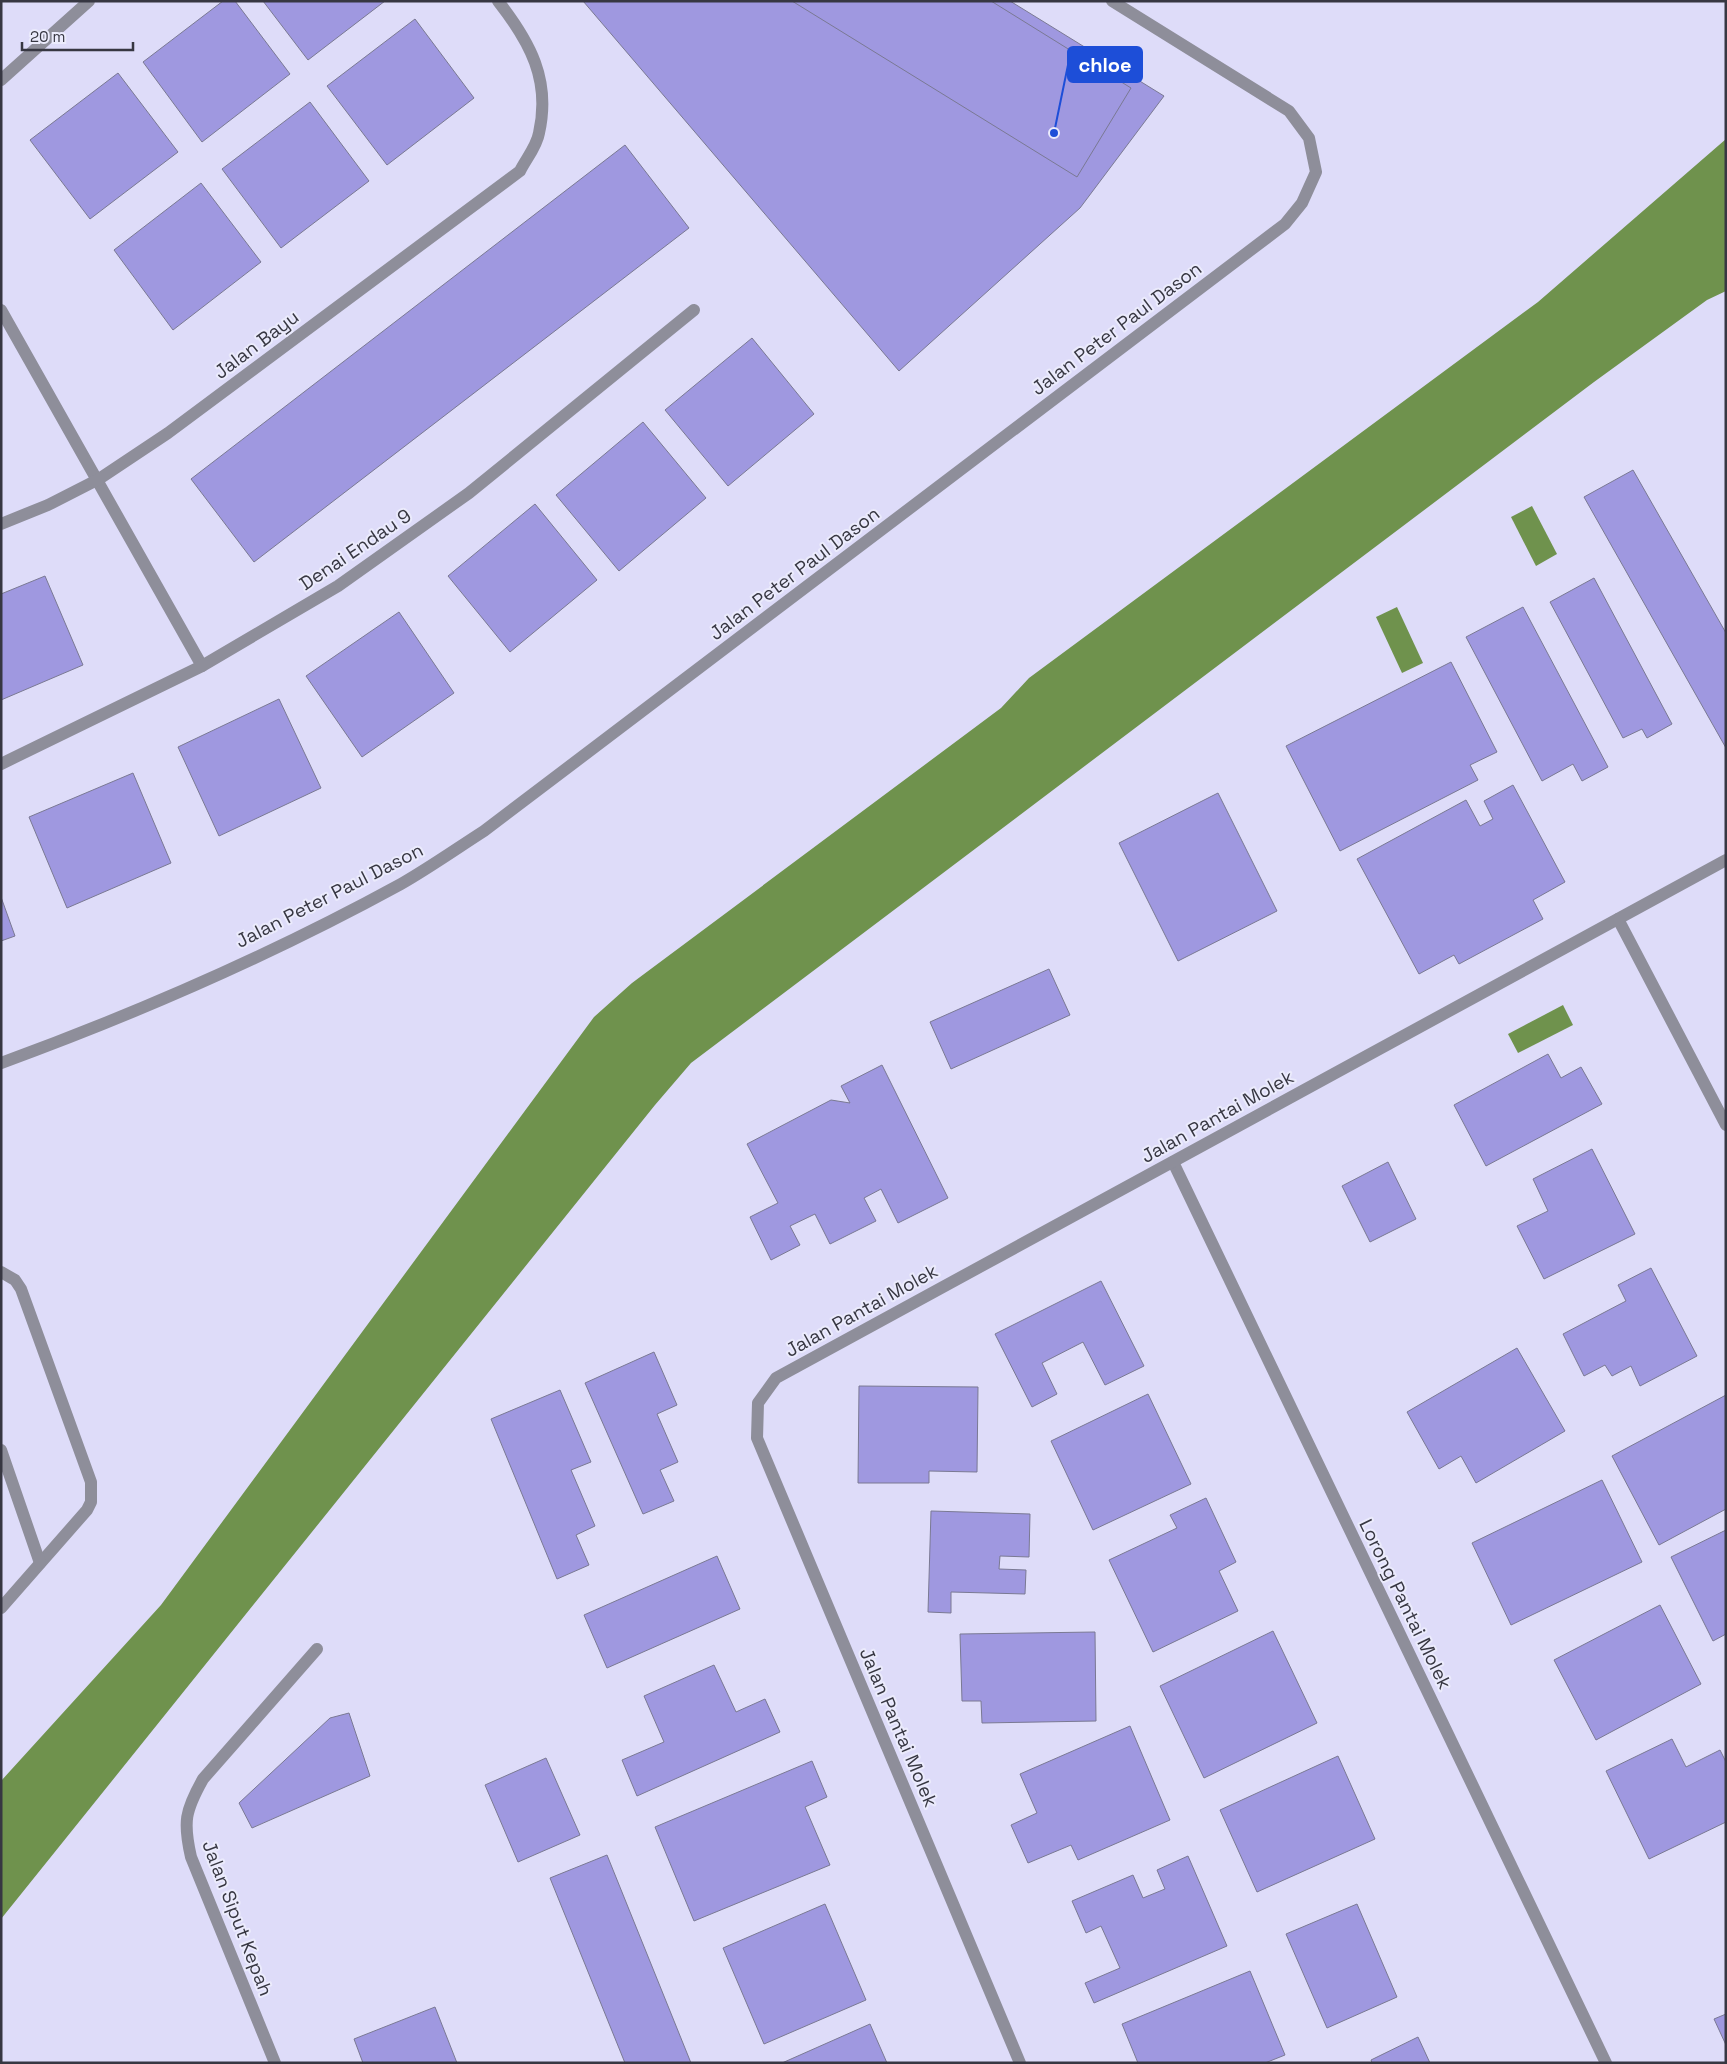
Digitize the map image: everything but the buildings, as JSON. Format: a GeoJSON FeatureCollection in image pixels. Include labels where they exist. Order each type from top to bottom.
{"type":"FeatureCollection","features":[{"type":"Feature","properties":{"kind":"street"},"geometry":{"type":"LineString","coordinates":[[1,80],[89,1]]}},
{"type":"Feature","properties":{"kind":"street","name":"Jalan Bayu"},"geometry":{"type":"LineString","coordinates":[[1,524],[48,505],[99,480],[168,433],[520,171],[539,135],[543,104],[539,68],[513,21],[498,1]]}},
{"type":"Feature","properties":{"kind":"street","name":"Jalan Peter Paul Dason"},"geometry":{"type":"LineString","coordinates":[[1,1063],[105,1025],[312,930],[402,883],[484,831],[1285,224],[1302,203],[1316,172],[1309,138],[1289,111],[1112,1]]}},
{"type":"Feature","properties":{"kind":"street"},"geometry":{"type":"LineString","coordinates":[[1,310],[99,480],[202,666]]}},
{"type":"Feature","properties":{"kind":"street","name":"Denai Endau 9"},"geometry":{"type":"LineString","coordinates":[[1,764],[202,666],[338,586],[469,493],[694,310]]}},
{"type":"Feature","properties":{"kind":"street","name":"Jalan Pantai Molek"},"geometry":{"type":"LineString","coordinates":[[1020,2063],[757,1438],[758,1403],[776,1378],[1726,860]]}},
{"type":"Feature","properties":{"kind":"street"},"geometry":{"type":"LineString","coordinates":[[1618,919],[1726,1125]]}},
{"type":"Feature","properties":{"kind":"street","name":"Lorong Pantai Molek"},"geometry":{"type":"LineString","coordinates":[[1173,1162],[1606,2063]]}},
{"type":"Feature","properties":{"kind":"street"},"geometry":{"type":"LineString","coordinates":[[1,1272],[15,1280],[21,1289],[92,1482],[93,1492],[92,1502],[87,1510],[1,1608]]}},
{"type":"Feature","properties":{"kind":"street"},"geometry":{"type":"LineString","coordinates":[[1,1450],[40,1563]]}},
{"type":"Feature","properties":{"kind":"street","name":"Jalan Siput Kepah"},"geometry":{"type":"LineString","coordinates":[[275,2063],[191,1857],[185,1831],[189,1803],[203,1779],[317,1649]]}},
{"type":"Feature","properties":{"kind":"shaded area"},"geometry":{"type":"Polygon","coordinates":[[[1726,139],[1726,291],[1707,300],[1594,382],[691,1063],[655,1105],[1,1919],[1,1781],[161,1605],[594,1017],[632,983],[1001,708],[1029,678],[1538,302],[1726,139]]]}},
{"type":"Feature","properties":{"kind":"shaded area"},"geometry":{"type":"Polygon","coordinates":[[[1532,506],[1557,554],[1536,566],[1511,517],[1532,506]]]}},
{"type":"Feature","properties":{"kind":"shaded area"},"geometry":{"type":"Polygon","coordinates":[[[1397,607],[1423,663],[1402,673],[1376,617],[1397,607]]]}},
{"type":"Feature","properties":{"kind":"shaded area"},"geometry":{"type":"Polygon","coordinates":[[[1563,1005],[1573,1025],[1518,1053],[1508,1034],[1563,1005]]]}},
{"type":"Feature","properties":{"kind":"place","name":"chloe"},"geometry":{"type":"Point","coordinates":[1054,133]}}]}
